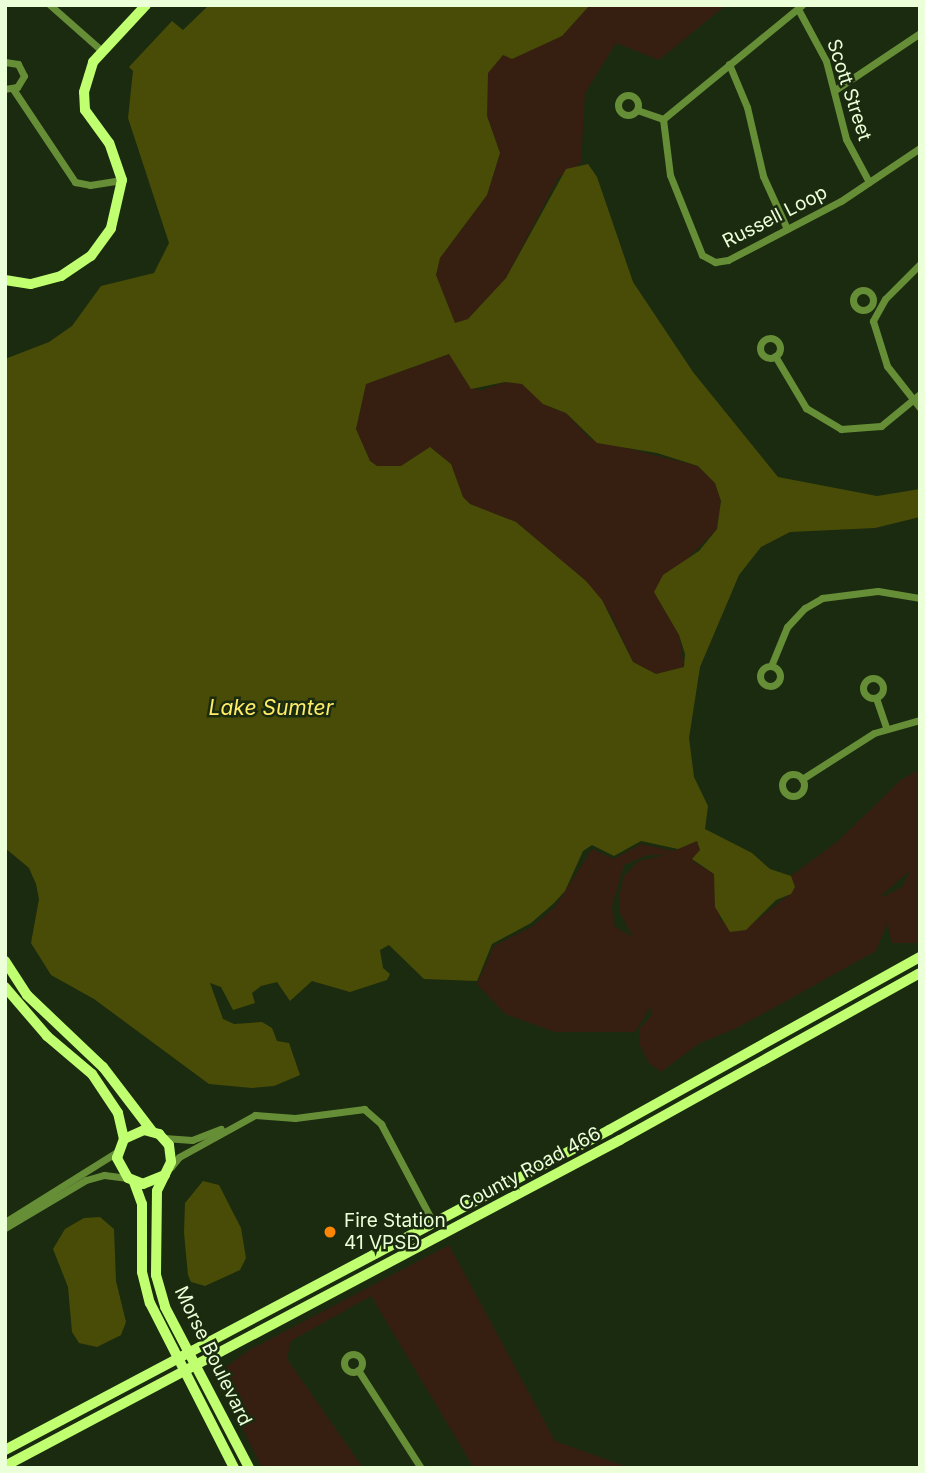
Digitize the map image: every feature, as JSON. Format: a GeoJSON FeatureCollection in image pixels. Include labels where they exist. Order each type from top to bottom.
{"type":"FeatureCollection","features":[{"type":"Feature","properties":{"kind":"main road"},"geometry":{"type":"LineString","coordinates":[[5,280],[46,282],[91,256],[111,228],[122,180],[109,143],[85,110],[87,74],[102,51],[146,5]]}},
{"type":"Feature","properties":{"kind":"main road","name":"County Road 466"},"geometry":{"type":"LineString","coordinates":[[5,1451],[434,1224],[920,957]]}},
{"type":"Feature","properties":{"kind":"main road"},"geometry":{"type":"LineString","coordinates":[[5,961],[27,995],[103,1066],[152,1131],[164,1138],[172,1153],[167,1172],[152,1183],[131,1180],[118,1164],[118,1152],[124,1139],[137,1131],[152,1131]]}},
{"type":"Feature","properties":{"kind":"main road","name":"County Road 466"},"geometry":{"type":"LineString","coordinates":[[5,1466],[441,1236],[920,973]]}},
{"type":"Feature","properties":{"kind":"main road"},"geometry":{"type":"LineString","coordinates":[[5,987],[47,1036],[92,1074],[118,1113],[124,1139]]}},
{"type":"Feature","properties":{"kind":"main road","name":"Morse Boulevard"},"geometry":{"type":"LineString","coordinates":[[167,1172],[157,1191],[156,1275],[165,1307],[249,1468]]}},
{"type":"Feature","properties":{"kind":"main road","name":"Morse Boulevard"},"geometry":{"type":"LineString","coordinates":[[131,1180],[142,1205],[142,1272],[160,1329],[234,1468]]}},
{"type":"Feature","properties":{"kind":"main road"},"geometry":{"type":"LineString","coordinates":[[434,1224],[441,1236]]}},
{"type":"Feature","properties":{"kind":"street"},"geometry":{"type":"LineString","coordinates":[[50,5],[102,51]]}},
{"type":"Feature","properties":{"kind":"street"},"geometry":{"type":"LineString","coordinates":[[637,110],[663,119],[800,7]]}},
{"type":"Feature","properties":{"kind":"street","name":"Scott Street"},"geometry":{"type":"LineString","coordinates":[[800,7],[821,50],[835,90],[846,139],[869,183]]}},
{"type":"Feature","properties":{"kind":"street"},"geometry":{"type":"LineString","coordinates":[[835,90],[920,33]]}},
{"type":"Feature","properties":{"kind":"street"},"geometry":{"type":"LineString","coordinates":[[5,62],[18,64],[23,71],[23,80],[9,89],[75,182],[90,185],[122,180]]}},
{"type":"Feature","properties":{"kind":"street"},"geometry":{"type":"LineString","coordinates":[[729,64],[747,107],[764,176],[787,229]]}},
{"type":"Feature","properties":{"kind":"street","name":"Russell Loop"},"geometry":{"type":"LineString","coordinates":[[663,119],[664,147],[677,199],[706,258],[727,260],[869,183],[920,148]]}},
{"type":"Feature","properties":{"kind":"street"},"geometry":{"type":"LineString","coordinates":[[920,264],[874,308],[874,328],[881,353],[920,408]]}},
{"type":"Feature","properties":{"kind":"street"},"geometry":{"type":"LineString","coordinates":[[775,356],[806,408],[832,426],[871,429],[898,416],[920,394]]}},
{"type":"Feature","properties":{"kind":"street"},"geometry":{"type":"LineString","coordinates":[[771,667],[787,627],[805,608],[822,598],[856,591],[920,597]]}},
{"type":"Feature","properties":{"kind":"street"},"geometry":{"type":"LineString","coordinates":[[876,698],[886,727]]}},
{"type":"Feature","properties":{"kind":"street"},"geometry":{"type":"LineString","coordinates":[[802,779],[886,727],[920,720]]}},
{"type":"Feature","properties":{"kind":"street"},"geometry":{"type":"LineString","coordinates":[[164,1138],[192,1140],[262,1113],[295,1118],[370,1111],[382,1124],[434,1224]]}},
{"type":"Feature","properties":{"kind":"street"},"geometry":{"type":"LineString","coordinates":[[167,1172],[179,1157],[238,1123]]}},
{"type":"Feature","properties":{"kind":"street"},"geometry":{"type":"LineString","coordinates":[[5,1222],[118,1152]]}},
{"type":"Feature","properties":{"kind":"street"},"geometry":{"type":"LineString","coordinates":[[5,1227],[86,1180],[104,1175],[131,1180]]}},
{"type":"Feature","properties":{"kind":"street"},"geometry":{"type":"LineString","coordinates":[[358,1370],[421,1468]]}},
{"type":"Feature","properties":{"kind":"shaded area"},"geometry":{"type":"Polygon","coordinates":[[[590,5],[726,5],[659,60],[616,43],[585,93],[581,163],[558,178],[506,278],[468,319],[455,323],[436,275],[440,258],[487,195],[500,153],[487,116],[487,73],[503,55],[513,58],[562,36],[590,5]]]}},
{"type":"Feature","properties":{"kind":"shaded area"},"geometry":{"type":"Polygon","coordinates":[[[449,354],[479,391],[505,382],[523,384],[547,406],[566,413],[590,439],[698,466],[715,483],[721,501],[717,529],[654,592],[679,635],[684,667],[656,674],[633,662],[611,615],[586,581],[516,522],[470,504],[463,497],[451,464],[430,447],[401,466],[377,466],[370,461],[356,429],[366,384],[449,354]]]}},
{"type":"Feature","properties":{"kind":"shaded area"},"geometry":{"type":"Polygon","coordinates":[[[920,769],[920,943],[892,943],[887,923],[876,951],[737,1028],[700,1043],[661,1072],[649,1063],[639,1043],[639,1029],[652,1015],[652,1005],[635,1032],[555,1032],[505,1014],[477,984],[494,946],[533,926],[555,907],[592,849],[614,859],[641,844],[673,851],[697,841],[700,850],[694,862],[714,874],[720,920],[752,924],[790,894],[795,887],[791,876],[838,841],[901,780],[920,769]],[[648,855],[624,865],[612,907],[615,927],[633,937],[619,911],[619,896],[624,876],[639,861],[665,855],[648,855]],[[911,870],[882,895],[883,897],[902,887],[911,870]]]}},
{"type":"Feature","properties":{"kind":"shaded area"},"geometry":{"type":"Polygon","coordinates":[[[449,1245],[555,1441],[630,1468],[474,1468],[371,1296],[291,1341],[287,1359],[363,1468],[262,1468],[216,1374],[251,1349],[449,1245]]]}},
{"type":"Feature","properties":{"kind":"water","name":"Lake Sumter"},"geometry":{"type":"Polygon","coordinates":[[[209,5],[590,5],[562,36],[512,59],[503,55],[488,73],[487,116],[500,153],[487,195],[440,258],[436,275],[455,323],[468,319],[506,278],[566,169],[588,164],[597,177],[633,282],[693,372],[778,477],[877,496],[920,489],[920,517],[875,528],[790,532],[761,547],[739,575],[700,667],[689,738],[694,777],[708,806],[705,829],[752,853],[770,869],[791,876],[795,887],[791,894],[776,900],[746,930],[730,932],[715,907],[714,874],[692,859],[700,850],[697,841],[678,849],[641,841],[614,856],[592,845],[583,851],[565,891],[553,904],[531,923],[492,944],[477,981],[424,979],[389,945],[380,950],[383,968],[390,974],[387,980],[350,992],[312,981],[290,1001],[277,982],[261,986],[252,993],[255,1003],[233,1010],[221,987],[210,983],[223,1019],[234,1024],[262,1022],[272,1028],[277,1041],[289,1043],[300,1075],[274,1086],[252,1088],[209,1084],[94,999],[51,975],[31,943],[39,899],[36,884],[29,868],[5,848],[5,359],[49,342],[72,326],[101,286],[154,273],[169,243],[128,118],[133,71],[129,67],[172,21],[183,30],[209,5]],[[449,354],[366,384],[356,429],[370,461],[377,466],[401,466],[430,447],[451,464],[463,497],[470,504],[516,522],[586,581],[602,600],[633,662],[656,674],[684,667],[685,654],[679,635],[654,592],[663,575],[699,551],[717,529],[721,501],[715,483],[698,466],[657,453],[597,443],[566,413],[543,404],[522,384],[505,382],[471,389],[449,354]]]}},
{"type":"Feature","properties":{"kind":"water"},"geometry":{"type":"Polygon","coordinates":[[[203,1181],[219,1185],[241,1228],[246,1258],[240,1270],[205,1286],[191,1282],[188,1275],[184,1233],[185,1203],[203,1181]]]}},
{"type":"Feature","properties":{"kind":"water"},"geometry":{"type":"Polygon","coordinates":[[[100,1217],[114,1229],[116,1281],[126,1322],[121,1335],[97,1347],[79,1343],[72,1332],[68,1287],[53,1249],[65,1229],[84,1218],[100,1217]]]}},
{"type":"Feature","properties":{"kind":"place","name":"Fire Station 41 VPSD"},"geometry":{"type":"Point","coordinates":[330,1232]}}]}
